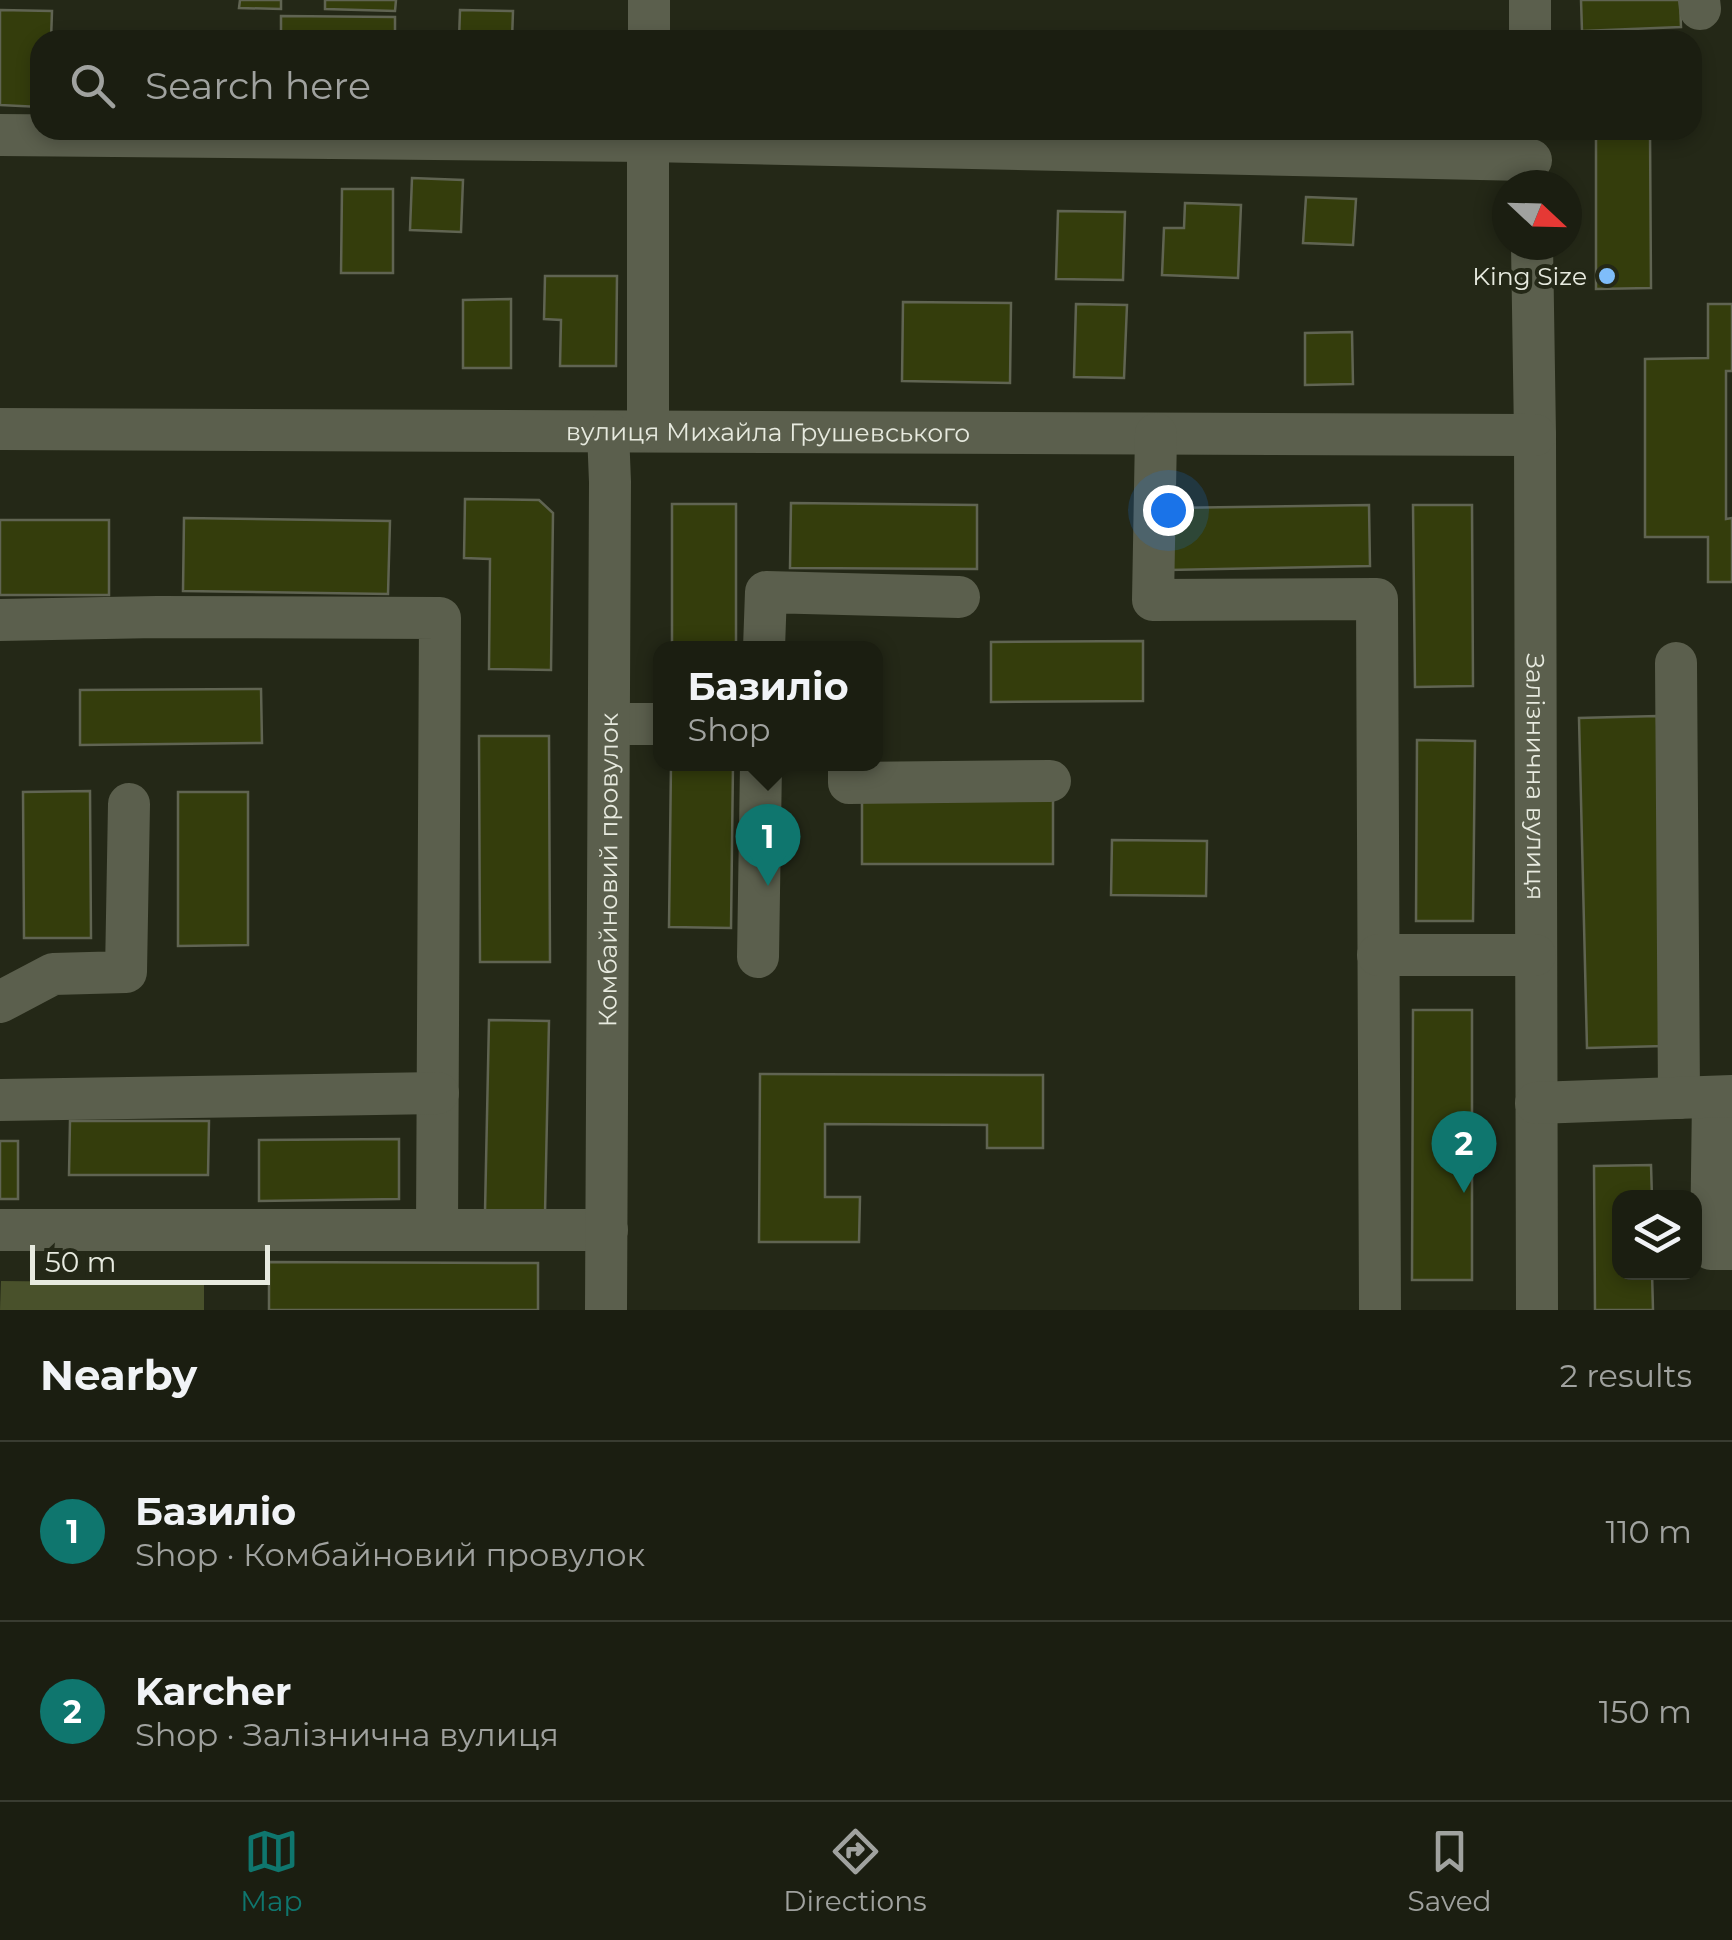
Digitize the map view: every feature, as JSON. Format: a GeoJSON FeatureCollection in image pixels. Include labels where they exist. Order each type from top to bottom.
{"type":"FeatureCollection","features":[{"type":"Feature","properties":{"kind":"street"},"geometry":{"type":"LineString","coordinates":[[649,0],[649,30]]}},
{"type":"Feature","properties":{"kind":"street"},"geometry":{"type":"LineString","coordinates":[[1530,0],[1530,30]]}},
{"type":"Feature","properties":{"kind":"street"},"geometry":{"type":"LineString","coordinates":[[0,135],[30,135]]}},
{"type":"Feature","properties":{"kind":"street","name":"Комбайновий провулок"},"geometry":{"type":"LineString","coordinates":[[606,1310],[610,482],[628,431],[648,140]]}},
{"type":"Feature","properties":{"kind":"street"},"geometry":{"type":"LineString","coordinates":[[840,140],[1531,158]]}},
{"type":"Feature","properties":{"kind":"street","name":"Залізнична вулиця"},"geometry":{"type":"LineString","coordinates":[[1532,260],[1537,1310]]}},
{"type":"Feature","properties":{"kind":"street","name":"вулиця Михайла Грушевського"},"geometry":{"type":"LineString","coordinates":[[0,429],[1535,435]]}},
{"type":"Feature","properties":{"kind":"street"},"geometry":{"type":"LineString","coordinates":[[1156,434],[1153,600],[1377,599],[1380,1310]]}},
{"type":"Feature","properties":{"kind":"street"},"geometry":{"type":"LineString","coordinates":[[764,641],[766,592],[959,597]]}},
{"type":"Feature","properties":{"kind":"street"},"geometry":{"type":"LineString","coordinates":[[0,620],[440,618],[437,1229]]}},
{"type":"Feature","properties":{"kind":"street"},"geometry":{"type":"LineString","coordinates":[[1676,663],[1708,1097],[1711,1249],[1732,1249]]}},
{"type":"Feature","properties":{"kind":"street"},"geometry":{"type":"LineString","coordinates":[[610,724],[653,724]]}},
{"type":"Feature","properties":{"kind":"street"},"geometry":{"type":"LineString","coordinates":[[758,958],[761,771]]}},
{"type":"Feature","properties":{"kind":"street"},"geometry":{"type":"LineString","coordinates":[[848,771],[848,783],[1050,781]]}},
{"type":"Feature","properties":{"kind":"street"},"geometry":{"type":"LineString","coordinates":[[0,1002],[53,974],[126,972],[129,804]]}},
{"type":"Feature","properties":{"kind":"street"},"geometry":{"type":"LineString","coordinates":[[1378,956],[1535,955]]}},
{"type":"Feature","properties":{"kind":"street"},"geometry":{"type":"LineString","coordinates":[[0,1100],[438,1092]]}},
{"type":"Feature","properties":{"kind":"street"},"geometry":{"type":"LineString","coordinates":[[1536,1103],[1708,1097]]}},
{"type":"Feature","properties":{"kind":"street"},"geometry":{"type":"LineString","coordinates":[[0,1230],[607,1230]]}},
{"type":"Feature","properties":{"kind":"green space"},"geometry":{"type":"Polygon","coordinates":[[[1,1281],[204,1283],[204,1310],[0,1310],[1,1281]]]}},
{"type":"Feature","properties":{"kind":"building"},"geometry":{"type":"Polygon","coordinates":[[[240,0],[281,0],[281,9],[239,8],[240,0]]]}},
{"type":"Feature","properties":{"kind":"building"},"geometry":{"type":"Polygon","coordinates":[[[325,0],[396,0],[395,11],[325,9],[325,0]]]}},
{"type":"Feature","properties":{"kind":"building"},"geometry":{"type":"Polygon","coordinates":[[[1581,0],[1680,0],[1681,27],[1582,30],[1581,0]]]}},
{"type":"Feature","properties":{"kind":"building"},"geometry":{"type":"Polygon","coordinates":[[[0,10],[52,11],[51,30],[30,30],[30,106],[0,105],[0,10]]]}},
{"type":"Feature","properties":{"kind":"building"},"geometry":{"type":"Polygon","coordinates":[[[460,10],[513,11],[512,30],[459,30],[460,10]]]}},
{"type":"Feature","properties":{"kind":"building"},"geometry":{"type":"Polygon","coordinates":[[[281,16],[395,17],[395,30],[281,30],[281,16]]]}},
{"type":"Feature","properties":{"kind":"building"},"geometry":{"type":"Polygon","coordinates":[[[1596,140],[1650,140],[1651,288],[1596,289],[1596,140]]]}},
{"type":"Feature","properties":{"kind":"building"},"geometry":{"type":"Polygon","coordinates":[[[412,178],[463,180],[461,232],[410,230],[412,178]]]}},
{"type":"Feature","properties":{"kind":"building"},"geometry":{"type":"Polygon","coordinates":[[[342,189],[393,189],[393,273],[341,273],[342,189]]]}},
{"type":"Feature","properties":{"kind":"building"},"geometry":{"type":"Polygon","coordinates":[[[1306,197],[1356,199],[1353,245],[1303,243],[1306,197]]]}},
{"type":"Feature","properties":{"kind":"building"},"geometry":{"type":"Polygon","coordinates":[[[1185,203],[1241,205],[1238,278],[1162,275],[1164,228],[1184,228],[1185,203]]]}},
{"type":"Feature","properties":{"kind":"building"},"geometry":{"type":"Polygon","coordinates":[[[1058,211],[1125,212],[1123,280],[1056,279],[1058,211]]]}},
{"type":"Feature","properties":{"kind":"building"},"geometry":{"type":"Polygon","coordinates":[[[545,276],[617,276],[616,366],[560,366],[561,320],[544,319],[545,276]]]}},
{"type":"Feature","properties":{"kind":"building"},"geometry":{"type":"Polygon","coordinates":[[[511,299],[511,368],[463,368],[463,300],[511,299]]]}},
{"type":"Feature","properties":{"kind":"building"},"geometry":{"type":"Polygon","coordinates":[[[903,302],[1011,303],[1010,383],[902,381],[903,302]]]}},
{"type":"Feature","properties":{"kind":"building"},"geometry":{"type":"Polygon","coordinates":[[[1076,304],[1127,305],[1124,378],[1074,377],[1076,304]]]}},
{"type":"Feature","properties":{"kind":"building"},"geometry":{"type":"Polygon","coordinates":[[[1708,304],[1732,304],[1732,371],[1726,371],[1726,519],[1732,518],[1732,582],[1708,582],[1708,537],[1645,537],[1645,359],[1708,358],[1708,304]]]}},
{"type":"Feature","properties":{"kind":"building"},"geometry":{"type":"Polygon","coordinates":[[[1352,332],[1353,384],[1305,385],[1305,333],[1352,332]]]}},
{"type":"Feature","properties":{"kind":"building"},"geometry":{"type":"Polygon","coordinates":[[[465,499],[539,500],[553,513],[551,670],[489,669],[490,559],[464,558],[465,499]]]}},
{"type":"Feature","properties":{"kind":"building"},"geometry":{"type":"Polygon","coordinates":[[[791,503],[977,505],[977,569],[790,568],[791,503]]]}},
{"type":"Feature","properties":{"kind":"building"},"geometry":{"type":"Polygon","coordinates":[[[672,504],[736,504],[736,641],[672,641],[672,504]]]}},
{"type":"Feature","properties":{"kind":"building"},"geometry":{"type":"Polygon","coordinates":[[[1369,505],[1370,566],[1168,570],[1168,508],[1369,505]]]}},
{"type":"Feature","properties":{"kind":"building"},"geometry":{"type":"Polygon","coordinates":[[[1413,505],[1472,505],[1473,686],[1415,687],[1413,505]]]}},
{"type":"Feature","properties":{"kind":"building"},"geometry":{"type":"Polygon","coordinates":[[[184,518],[390,521],[388,594],[183,591],[184,518]]]}},
{"type":"Feature","properties":{"kind":"building"},"geometry":{"type":"Polygon","coordinates":[[[0,520],[109,520],[109,595],[0,595],[0,520]]]}},
{"type":"Feature","properties":{"kind":"building"},"geometry":{"type":"Polygon","coordinates":[[[1143,641],[1143,701],[991,702],[991,642],[1143,641]]]}},
{"type":"Feature","properties":{"kind":"building"},"geometry":{"type":"Polygon","coordinates":[[[261,689],[262,743],[80,745],[80,690],[261,689]]]}},
{"type":"Feature","properties":{"kind":"building"},"geometry":{"type":"Polygon","coordinates":[[[1657,716],[1664,1046],[1587,1048],[1579,718],[1657,716]]]}},
{"type":"Feature","properties":{"kind":"building"},"geometry":{"type":"Polygon","coordinates":[[[479,736],[549,736],[550,962],[480,962],[479,736]]]}},
{"type":"Feature","properties":{"kind":"building"},"geometry":{"type":"Polygon","coordinates":[[[1417,740],[1475,741],[1473,921],[1416,921],[1417,740]]]}},
{"type":"Feature","properties":{"kind":"building"},"geometry":{"type":"Polygon","coordinates":[[[671,771],[733,771],[731,928],[669,927],[671,771]]]}},
{"type":"Feature","properties":{"kind":"building"},"geometry":{"type":"Polygon","coordinates":[[[90,791],[91,938],[24,938],[23,792],[90,791]]]}},
{"type":"Feature","properties":{"kind":"building"},"geometry":{"type":"Polygon","coordinates":[[[178,792],[248,792],[248,945],[178,946],[178,792]]]}},
{"type":"Feature","properties":{"kind":"building"},"geometry":{"type":"Polygon","coordinates":[[[1053,797],[1053,864],[862,864],[862,798],[1053,797]]]}},
{"type":"Feature","properties":{"kind":"building"},"geometry":{"type":"Polygon","coordinates":[[[1112,840],[1207,841],[1206,896],[1111,895],[1112,840]]]}},
{"type":"Feature","properties":{"kind":"building"},"geometry":{"type":"Polygon","coordinates":[[[1413,1010],[1472,1010],[1472,1280],[1412,1280],[1413,1010]]]}},
{"type":"Feature","properties":{"kind":"building"},"geometry":{"type":"Polygon","coordinates":[[[489,1020],[549,1021],[545,1214],[485,1212],[489,1020]]]}},
{"type":"Feature","properties":{"kind":"building"},"geometry":{"type":"Polygon","coordinates":[[[760,1074],[1043,1075],[1043,1148],[987,1148],[987,1125],[825,1124],[825,1197],[860,1197],[859,1242],[759,1242],[760,1074]]]}},
{"type":"Feature","properties":{"kind":"building"},"geometry":{"type":"Polygon","coordinates":[[[70,1121],[209,1121],[208,1175],[69,1175],[70,1121]]]}},
{"type":"Feature","properties":{"kind":"building"},"geometry":{"type":"Polygon","coordinates":[[[399,1139],[399,1199],[259,1201],[259,1140],[399,1139]]]}},
{"type":"Feature","properties":{"kind":"building"},"geometry":{"type":"Polygon","coordinates":[[[0,1141],[18,1141],[18,1199],[0,1199],[0,1141]]]}},
{"type":"Feature","properties":{"kind":"building"},"geometry":{"type":"Polygon","coordinates":[[[1651,1165],[1652,1190],[1612,1190],[1612,1280],[1652,1280],[1653,1310],[1595,1310],[1594,1166],[1651,1165]]]}},
{"type":"Feature","properties":{"kind":"building"},"geometry":{"type":"Polygon","coordinates":[[[269,1262],[538,1263],[538,1310],[269,1310],[269,1262]]]}},
{"type":"Feature","properties":{"kind":"place","name":"King Size"},"geometry":{"type":"Point","coordinates":[1607,276]}},
{"type":"Feature","properties":{"kind":"place","name":"Базиліо"},"geometry":{"type":"Point","coordinates":[768,886]}},
{"type":"Feature","properties":{"kind":"place","name":"Karcher"},"geometry":{"type":"Point","coordinates":[1464,1193]}}]}
